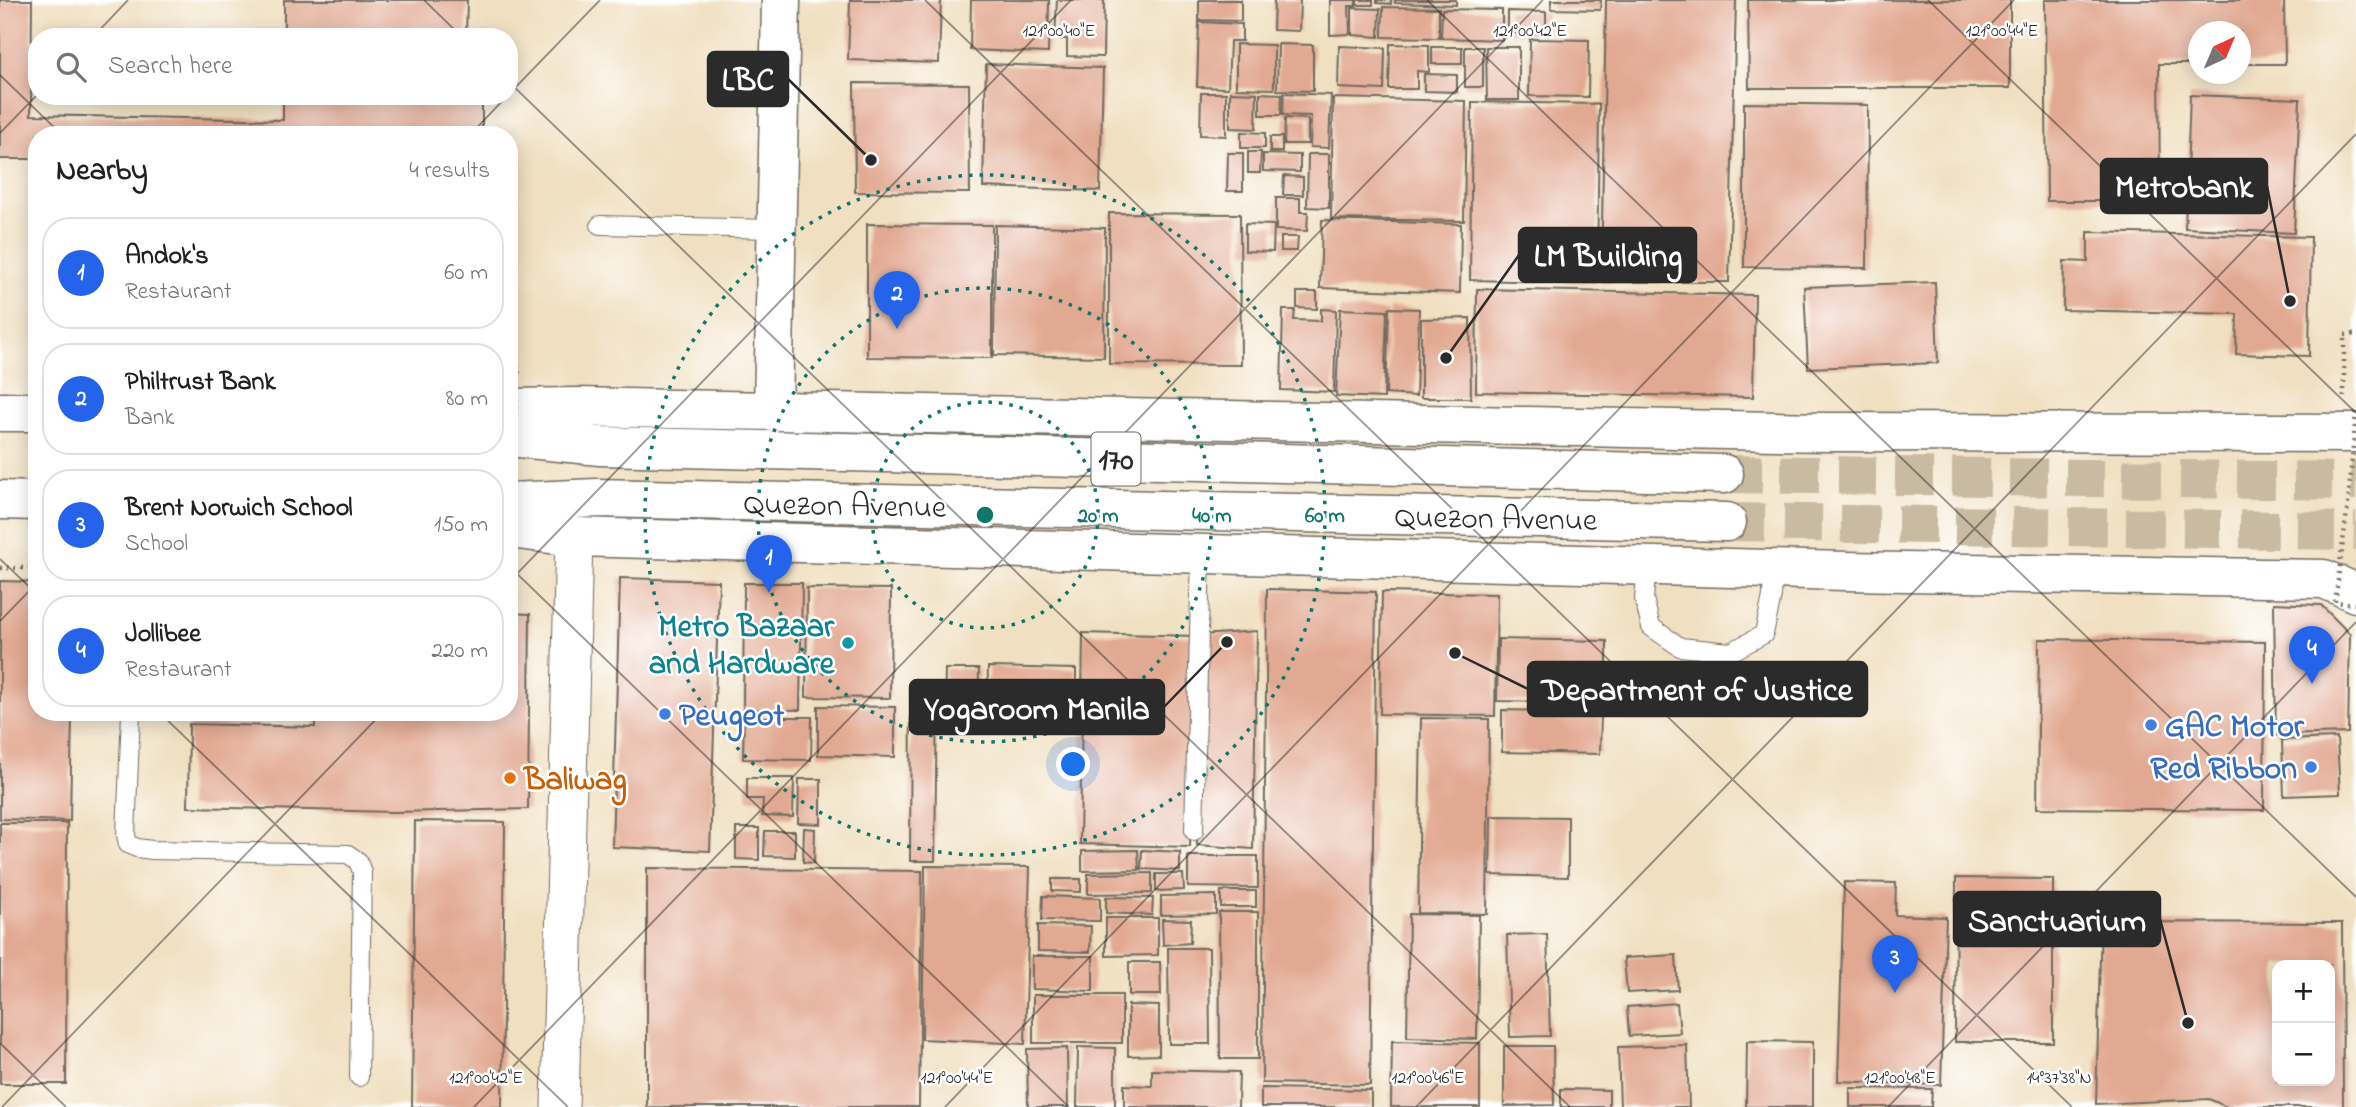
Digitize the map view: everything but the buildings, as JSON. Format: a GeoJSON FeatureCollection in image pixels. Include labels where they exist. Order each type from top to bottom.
{"type":"FeatureCollection","features":[{"type":"Feature","properties":{"kind":"main road"},"geometry":{"type":"LineString","coordinates":[[773,412],[781,0]]}},
{"type":"Feature","properties":{"kind":"main road"},"geometry":{"type":"LineString","coordinates":[[518,408],[1812,432],[2356,433]]}},
{"type":"Feature","properties":{"kind":"main road"},"geometry":{"type":"LineString","coordinates":[[0,412],[28,412]]}},
{"type":"Feature","properties":{"kind":"main road","name":"Quezon Avenue"},"geometry":{"type":"LineString","coordinates":[[518,438],[600,446],[1724,474]]}},
{"type":"Feature","properties":{"kind":"main road","name":"Quezon Avenue"},"geometry":{"type":"LineString","coordinates":[[518,502],[596,498],[1727,522]]}},
{"type":"Feature","properties":{"kind":"main road"},"geometry":{"type":"LineString","coordinates":[[0,500],[28,501]]}},
{"type":"Feature","properties":{"kind":"main road"},"geometry":{"type":"LineString","coordinates":[[518,530],[574,537],[1201,552],[1773,570],[2324,579],[2356,593]]}},
{"type":"Feature","properties":{"kind":"street"},"geometry":{"type":"LineString","coordinates":[[560,1107],[574,537]]}},
{"type":"Feature","properties":{"kind":"lane"},"geometry":{"type":"LineString","coordinates":[[600,225],[777,229]]}},
{"type":"Feature","properties":{"kind":"lane"},"geometry":{"type":"LineString","coordinates":[[1195,831],[1201,552]]}},
{"type":"Feature","properties":{"kind":"lane"},"geometry":{"type":"LineString","coordinates":[[1647,566],[1644,599],[1651,627],[1681,648],[1731,652],[1764,634],[1772,596],[1773,570]]}},
{"type":"Feature","properties":{"kind":"lane"},"geometry":{"type":"LineString","coordinates":[[131,721],[126,835],[128,844],[152,850],[348,854],[358,860],[362,872],[359,1077]]}},
{"type":"Feature","properties":{"kind":"path"},"geometry":{"type":"LineString","coordinates":[[2344,390],[2344,335],[2356,334]]}},
{"type":"Feature","properties":{"kind":"path"},"geometry":{"type":"LineString","coordinates":[[518,381],[519,366]]}},
{"type":"Feature","properties":{"kind":"path"},"geometry":{"type":"LineString","coordinates":[[2356,412],[2348,504],[2335,602],[2356,604]]}},
{"type":"Feature","properties":{"kind":"path"},"geometry":{"type":"LineString","coordinates":[[0,568],[28,568]]}},
{"type":"Feature","properties":{"kind":"tunnel"},"geometry":{"type":"LineString","coordinates":[[1724,474],[2356,481]]}},
{"type":"Feature","properties":{"kind":"tunnel"},"geometry":{"type":"LineString","coordinates":[[1727,522],[2356,531]]}},
{"type":"Feature","properties":{"kind":"place","name":"LBC"},"geometry":{"type":"Point","coordinates":[871,160]}},
{"type":"Feature","properties":{"kind":"place","name":"Metrobank"},"geometry":{"type":"Point","coordinates":[2290,301]}},
{"type":"Feature","properties":{"kind":"place","name":"Philtrust Bank"},"geometry":{"type":"Point","coordinates":[897,329]}},
{"type":"Feature","properties":{"kind":"place","name":"LM Building"},"geometry":{"type":"Point","coordinates":[1446,358]}},
{"type":"Feature","properties":{"kind":"place","name":"Andok's"},"geometry":{"type":"Point","coordinates":[769,593]}},
{"type":"Feature","properties":{"kind":"place","name":"Yogaroom Manila"},"geometry":{"type":"Point","coordinates":[1227,642]}},
{"type":"Feature","properties":{"kind":"place","name":"Metro Bazaar and Hardware"},"geometry":{"type":"Point","coordinates":[848,643]}},
{"type":"Feature","properties":{"kind":"place","name":"Department of Justice"},"geometry":{"type":"Point","coordinates":[1455,653]}},
{"type":"Feature","properties":{"kind":"place","name":"Jollibee"},"geometry":{"type":"Point","coordinates":[2312,684]}},
{"type":"Feature","properties":{"kind":"place","name":"Peugeot"},"geometry":{"type":"Point","coordinates":[665,714]}},
{"type":"Feature","properties":{"kind":"place","name":"GAC Motor"},"geometry":{"type":"Point","coordinates":[2151,725]}},
{"type":"Feature","properties":{"kind":"place","name":"Red Ribbon"},"geometry":{"type":"Point","coordinates":[2311,767]}},
{"type":"Feature","properties":{"kind":"place","name":"Baliwag"},"geometry":{"type":"Point","coordinates":[510,778]}},
{"type":"Feature","properties":{"kind":"place","name":"Brent Norwich School"},"geometry":{"type":"Point","coordinates":[1895,993]}},
{"type":"Feature","properties":{"kind":"place","name":"Sanctuarium"},"geometry":{"type":"Point","coordinates":[2188,1023]}}]}
